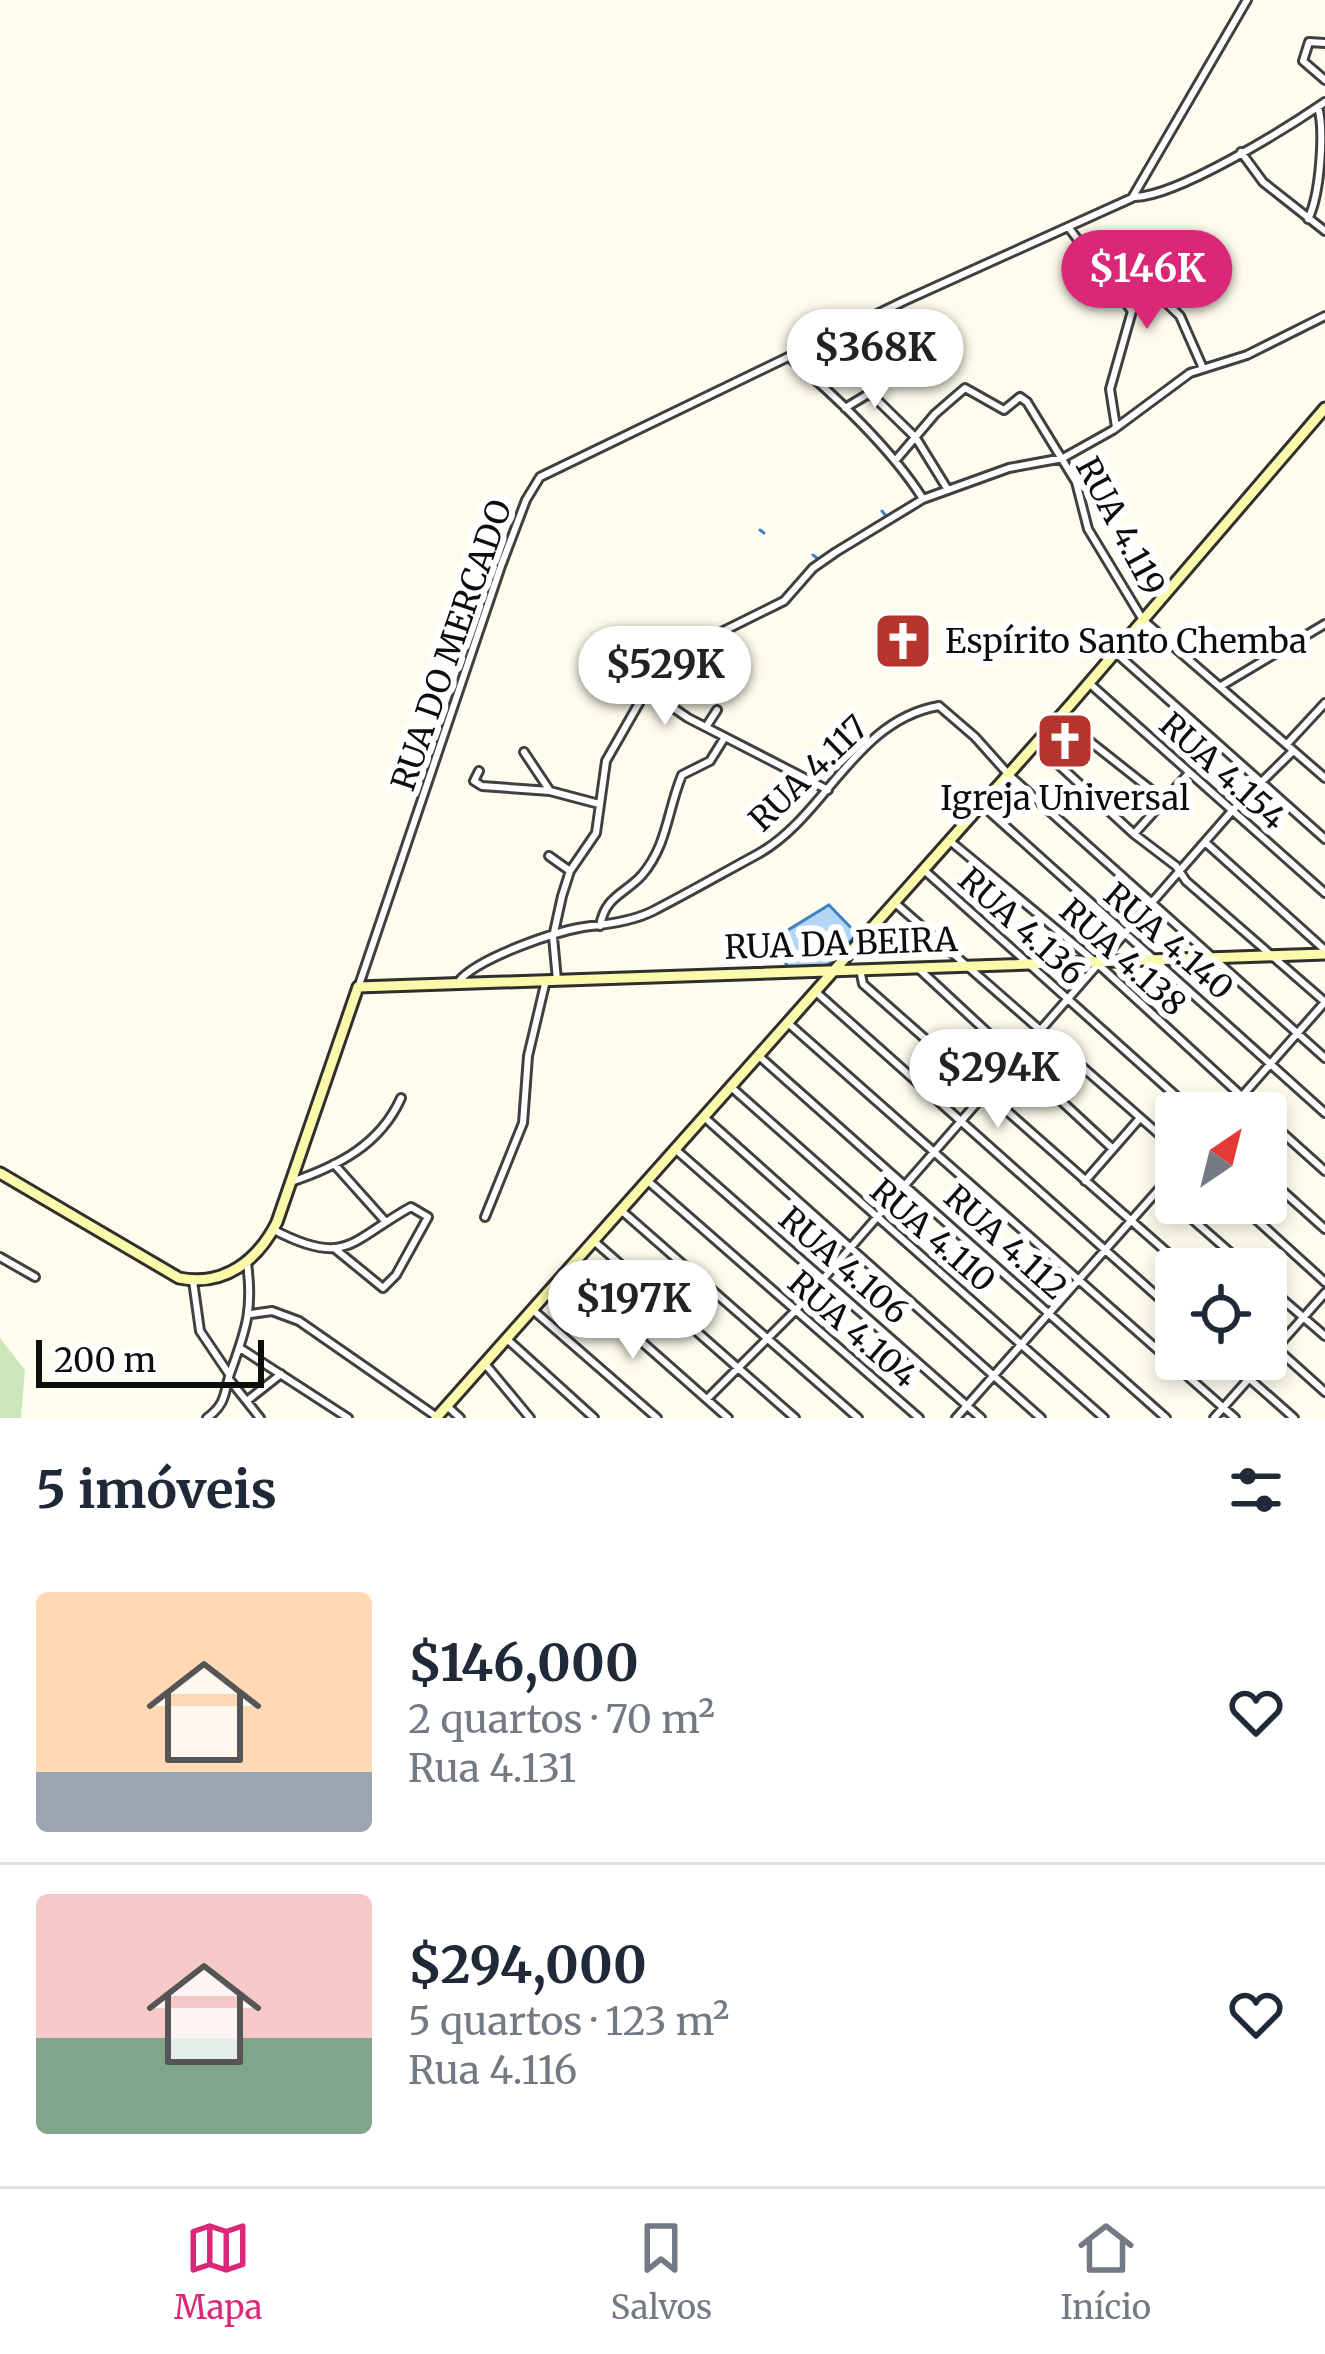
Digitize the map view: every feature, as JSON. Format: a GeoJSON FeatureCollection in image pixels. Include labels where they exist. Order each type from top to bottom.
{"type":"FeatureCollection","features":[{"type":"Feature","properties":{"kind":"main road"},"geometry":{"type":"LineString","coordinates":[[437,1417],[1009,775],[1325,408]]}},
{"type":"Feature","properties":{"kind":"main road","name":"RUA DA BEIRA"},"geometry":{"type":"LineString","coordinates":[[358,987],[1098,964],[1325,952]]}},
{"type":"Feature","properties":{"kind":"main road"},"geometry":{"type":"LineString","coordinates":[[3,1179],[179,1278],[211,1279],[247,1263],[273,1230],[358,987]]}},
{"type":"Feature","properties":{"kind":"street"},"geometry":{"type":"LineString","coordinates":[[1132,198],[1247,0]]}},
{"type":"Feature","properties":{"kind":"street"},"geometry":{"type":"LineString","coordinates":[[1325,43],[1311,41],[1303,58],[1325,80]]}},
{"type":"Feature","properties":{"kind":"street"},"geometry":{"type":"LineString","coordinates":[[1307,219],[1317,200],[1322,104]]}},
{"type":"Feature","properties":{"kind":"street","name":"RUA DO MERCADO"},"geometry":{"type":"LineString","coordinates":[[358,987],[501,566],[537,480],[1132,198],[1167,189],[1322,104]]}},
{"type":"Feature","properties":{"kind":"street"},"geometry":{"type":"LineString","coordinates":[[1241,152],[1263,182],[1325,231]]}},
{"type":"Feature","properties":{"kind":"street"},"geometry":{"type":"LineString","coordinates":[[1069,228],[1132,311]]}},
{"type":"Feature","properties":{"kind":"street"},"geometry":{"type":"LineString","coordinates":[[1116,427],[1110,389],[1132,311],[1184,239]]}},
{"type":"Feature","properties":{"kind":"street"},"geometry":{"type":"LineString","coordinates":[[1149,286],[1180,316],[1202,366]]}},
{"type":"Feature","properties":{"kind":"street"},"geometry":{"type":"LineString","coordinates":[[895,461],[965,388],[1004,410],[1020,397],[1034,409],[1063,458],[1202,366],[1247,355],[1325,316]]}},
{"type":"Feature","properties":{"kind":"street"},"geometry":{"type":"LineString","coordinates":[[790,358],[895,461],[923,499]]}},
{"type":"Feature","properties":{"kind":"street"},"geometry":{"type":"LineString","coordinates":[[845,408],[870,393],[879,378]]}},
{"type":"Feature","properties":{"kind":"street"},"geometry":{"type":"LineString","coordinates":[[870,393],[916,438],[948,490]]}},
{"type":"Feature","properties":{"kind":"street","name":"RUA 4.119"},"geometry":{"type":"LineString","coordinates":[[485,1217],[523,1123],[528,1056],[552,980],[554,937],[570,871],[596,833],[606,761],[646,688],[670,656],[784,601],[813,568],[836,551],[923,499],[1009,468],[1063,458],[1076,482],[1088,529],[1143,620],[1325,778]]}},
{"type":"Feature","properties":{"kind":"street"},"geometry":{"type":"LineString","coordinates":[[1221,686],[1325,624]]}},
{"type":"Feature","properties":{"kind":"street"},"geometry":{"type":"LineString","coordinates":[[1116,653],[1325,838]]}},
{"type":"Feature","properties":{"kind":"street","name":"RUA 4.154"},"geometry":{"type":"LineString","coordinates":[[1089,683],[1325,893]]}},
{"type":"Feature","properties":{"kind":"street"},"geometry":{"type":"LineString","coordinates":[[646,688],[706,728],[828,790]]}},
{"type":"Feature","properties":{"kind":"street"},"geometry":{"type":"LineString","coordinates":[[706,1399],[796,1310],[1205,842],[1262,783],[1325,703]]}},
{"type":"Feature","properties":{"kind":"street","name":"RUA 4.117"},"geometry":{"type":"LineString","coordinates":[[458,982],[471,968],[554,937],[652,911],[762,851],[804,819],[866,746],[904,718],[934,706],[944,708],[1009,775]]}},
{"type":"Feature","properties":{"kind":"street"},"geometry":{"type":"LineString","coordinates":[[706,728],[717,710]]}},
{"type":"Feature","properties":{"kind":"street"},"geometry":{"type":"LineString","coordinates":[[1059,717],[1164,800]]}},
{"type":"Feature","properties":{"kind":"street"},"geometry":{"type":"LineString","coordinates":[[600,926],[616,894],[636,881],[659,853],[682,775],[710,761],[725,737]]}},
{"type":"Feature","properties":{"kind":"street"},"geometry":{"type":"LineString","coordinates":[[1035,743],[1325,1002],[1246,1092]]}},
{"type":"Feature","properties":{"kind":"street"},"geometry":{"type":"LineString","coordinates":[[524,752],[550,791]]}},
{"type":"Feature","properties":{"kind":"street"},"geometry":{"type":"LineString","coordinates":[[479,771],[474,781],[482,786],[550,791],[599,804]]}},
{"type":"Feature","properties":{"kind":"street"},"geometry":{"type":"LineString","coordinates":[[1134,834],[1189,773]]}},
{"type":"Feature","properties":{"kind":"street"},"geometry":{"type":"LineString","coordinates":[[1009,775],[1325,1058]]}},
{"type":"Feature","properties":{"kind":"street","name":"RUA 4.140"},"geometry":{"type":"LineString","coordinates":[[982,805],[1325,1113]]}},
{"type":"Feature","properties":{"kind":"street","name":"RUA 4.138"},"geometry":{"type":"LineString","coordinates":[[950,841],[1098,964],[1237,1092]]}},
{"type":"Feature","properties":{"kind":"street"},"geometry":{"type":"LineString","coordinates":[[1205,842],[1325,952]]}},
{"type":"Feature","properties":{"kind":"street"},"geometry":{"type":"LineString","coordinates":[[549,856],[570,871]]}},
{"type":"Feature","properties":{"kind":"street","name":"RUA 4.136"},"geometry":{"type":"LineString","coordinates":[[924,870],[1172,1092]]}},
{"type":"Feature","properties":{"kind":"street"},"geometry":{"type":"LineString","coordinates":[[894,902],[1155,1131]]}},
{"type":"Feature","properties":{"kind":"street"},"geometry":{"type":"LineString","coordinates":[[917,967],[1113,1148]]}},
{"type":"Feature","properties":{"kind":"street"},"geometry":{"type":"LineString","coordinates":[[860,969],[863,984],[1162,1248]]}},
{"type":"Feature","properties":{"kind":"street"},"geometry":{"type":"LineString","coordinates":[[816,992],[1155,1294]]}},
{"type":"Feature","properties":{"kind":"street"},"geometry":{"type":"LineString","coordinates":[[788,1023],[1235,1418]]}},
{"type":"Feature","properties":{"kind":"street","name":"RUA 4.112"},"geometry":{"type":"LineString","coordinates":[[758,1056],[1166,1418]]}},
{"type":"Feature","properties":{"kind":"street","name":"RUA 4.110"},"geometry":{"type":"LineString","coordinates":[[730,1087],[1104,1418]]}},
{"type":"Feature","properties":{"kind":"street"},"geometry":{"type":"LineString","coordinates":[[291,1182],[334,1164],[376,1138],[401,1098]]}},
{"type":"Feature","properties":{"kind":"street"},"geometry":{"type":"LineString","coordinates":[[704,1118],[1042,1418]]}},
{"type":"Feature","properties":{"kind":"street"},"geometry":{"type":"LineString","coordinates":[[1085,1181],[1140,1118]]}},
{"type":"Feature","properties":{"kind":"street","name":"RUA 4.138"},"geometry":{"type":"LineString","coordinates":[[1287,1137],[1325,1171]]}},
{"type":"Feature","properties":{"kind":"street","name":"RUA 4.106"},"geometry":{"type":"LineString","coordinates":[[675,1149],[981,1418]]}},
{"type":"Feature","properties":{"kind":"street"},"geometry":{"type":"LineString","coordinates":[[334,1164],[385,1221]]}},
{"type":"Feature","properties":{"kind":"street","name":"RUA 4.104"},"geometry":{"type":"LineString","coordinates":[[648,1180],[919,1418]]}},
{"type":"Feature","properties":{"kind":"street"},"geometry":{"type":"LineString","coordinates":[[956,1418],[1155,1194]]}},
{"type":"Feature","properties":{"kind":"street"},"geometry":{"type":"LineString","coordinates":[[1287,1195],[1325,1229]]}},
{"type":"Feature","properties":{"kind":"street"},"geometry":{"type":"LineString","coordinates":[[273,1230],[310,1245],[334,1248],[358,1244],[385,1221],[411,1208],[428,1217],[396,1275],[383,1288],[334,1248]]}},
{"type":"Feature","properties":{"kind":"street"},"geometry":{"type":"LineString","coordinates":[[622,1211],[858,1418]]}},
{"type":"Feature","properties":{"kind":"street"},"geometry":{"type":"LineString","coordinates":[[1198,1224],[1225,1248]]}},
{"type":"Feature","properties":{"kind":"street"},"geometry":{"type":"LineString","coordinates":[[1261,1224],[1325,1282]]}},
{"type":"Feature","properties":{"kind":"street"},"geometry":{"type":"LineString","coordinates":[[595,1242],[795,1418]]}},
{"type":"Feature","properties":{"kind":"street"},"geometry":{"type":"LineString","coordinates":[[0,1257],[35,1277]]}},
{"type":"Feature","properties":{"kind":"street"},"geometry":{"type":"LineString","coordinates":[[208,1418],[224,1402],[251,1314],[247,1263]]}},
{"type":"Feature","properties":{"kind":"street"},"geometry":{"type":"LineString","coordinates":[[566,1275],[728,1418]]}},
{"type":"Feature","properties":{"kind":"street"},"geometry":{"type":"LineString","coordinates":[[194,1281],[200,1331],[260,1418]]}},
{"type":"Feature","properties":{"kind":"street"},"geometry":{"type":"LineString","coordinates":[[1287,1336],[1325,1293]]}},
{"type":"Feature","properties":{"kind":"street"},"geometry":{"type":"LineString","coordinates":[[1287,1303],[1325,1336]]}},
{"type":"Feature","properties":{"kind":"street"},"geometry":{"type":"LineString","coordinates":[[251,1314],[272,1311],[299,1321],[437,1417]]}},
{"type":"Feature","properties":{"kind":"street"},"geometry":{"type":"LineString","coordinates":[[534,1311],[657,1418]]}},
{"type":"Feature","properties":{"kind":"street"},"geometry":{"type":"LineString","coordinates":[[508,1340],[594,1418]]}},
{"type":"Feature","properties":{"kind":"street"},"geometry":{"type":"LineString","coordinates":[[240,1348],[348,1418]]}},
{"type":"Feature","properties":{"kind":"street"},"geometry":{"type":"LineString","coordinates":[[1287,1359],[1325,1392]]}},
{"type":"Feature","properties":{"kind":"street"},"geometry":{"type":"LineString","coordinates":[[486,1365],[530,1418]]}},
{"type":"Feature","properties":{"kind":"street"},"geometry":{"type":"LineString","coordinates":[[248,1400],[281,1374]]}},
{"type":"Feature","properties":{"kind":"street"},"geometry":{"type":"LineString","coordinates":[[1214,1418],[1247,1380]]}},
{"type":"Feature","properties":{"kind":"street"},"geometry":{"type":"LineString","coordinates":[[1251,1380],[1294,1418]]}},
{"type":"Feature","properties":{"kind":"street"},"geometry":{"type":"LineString","coordinates":[[447,1406],[460,1418]]}},
{"type":"Feature","properties":{"kind":"green space"},"geometry":{"type":"Polygon","coordinates":[[[0,1338],[25,1370],[21,1418],[0,1418],[0,1338]]]}},
{"type":"Feature","properties":{"kind":"water"},"geometry":{"type":"Polygon","coordinates":[[[829,905],[857,934],[826,967],[789,968],[770,941],[829,905]]]}},
{"type":"Feature","properties":{"kind":"waterway"},"geometry":{"type":"LineString","coordinates":[[882,511],[886,516]]}},
{"type":"Feature","properties":{"kind":"waterway"},"geometry":{"type":"LineString","coordinates":[[760,530],[764,533]]}},
{"type":"Feature","properties":{"kind":"waterway"},"geometry":{"type":"LineString","coordinates":[[813,555],[822,562]]}},
{"type":"Feature","properties":{"kind":"place","name":"Espírito Santo Chemba"},"geometry":{"type":"Point","coordinates":[903,641]}},
{"type":"Feature","properties":{"kind":"place","name":"Igreja Universal"},"geometry":{"type":"Point","coordinates":[1065,741]}}]}
